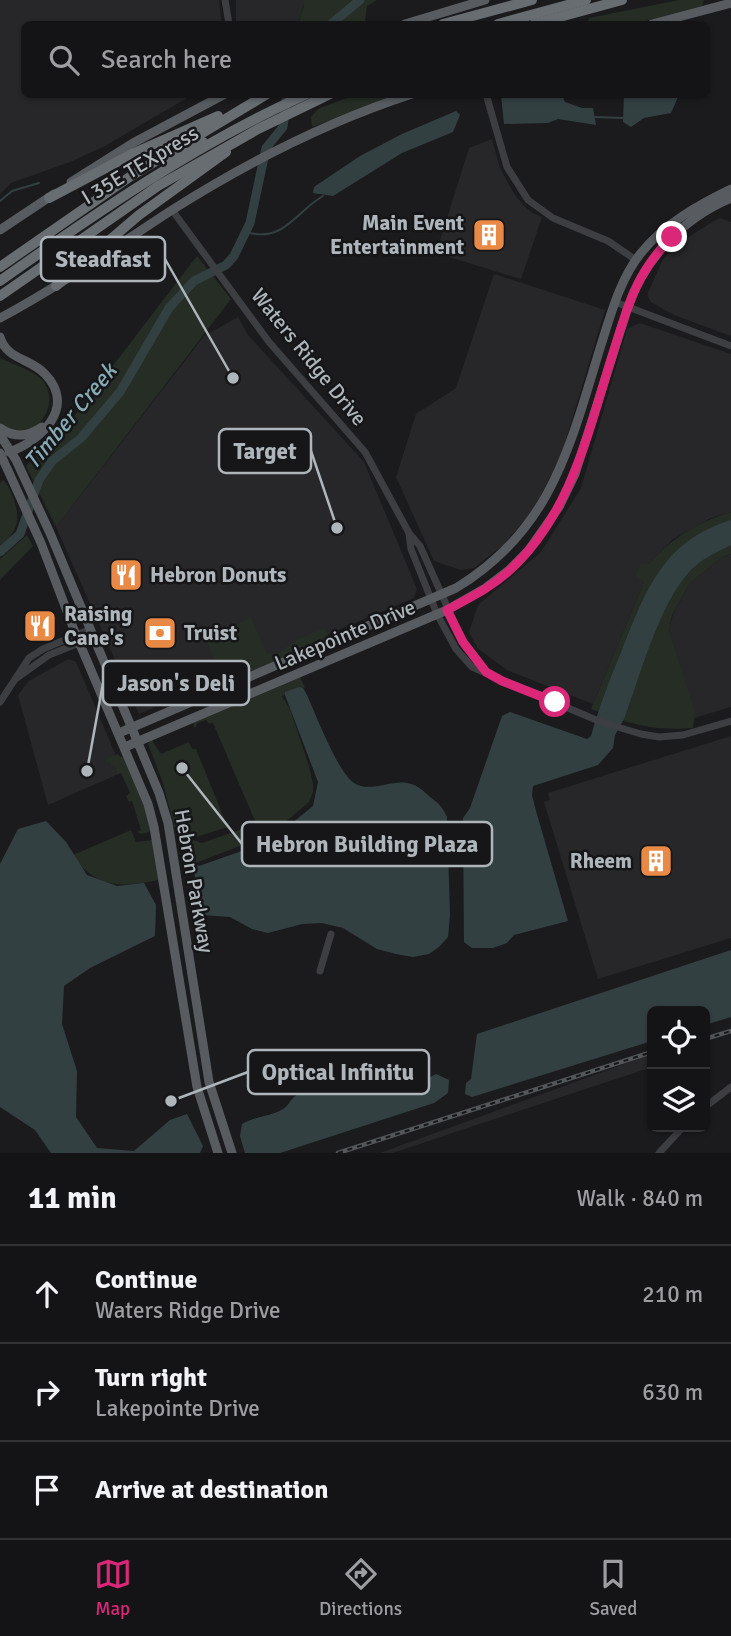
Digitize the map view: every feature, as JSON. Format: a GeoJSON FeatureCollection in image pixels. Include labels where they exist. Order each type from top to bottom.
{"type":"FeatureCollection","features":[{"type":"Feature","properties":{"kind":"highway"},"geometry":{"type":"LineString","coordinates":[[454,21],[531,0]]}},
{"type":"Feature","properties":{"kind":"highway"},"geometry":{"type":"LineString","coordinates":[[510,21],[589,4],[622,0]]}},
{"type":"Feature","properties":{"kind":"highway"},"geometry":{"type":"LineString","coordinates":[[542,21],[589,4]]}},
{"type":"Feature","properties":{"kind":"highway"},"geometry":{"type":"LineString","coordinates":[[49,198],[134,153],[258,98]]}},
{"type":"Feature","properties":{"kind":"highway"},"geometry":{"type":"LineString","coordinates":[[0,267],[131,176],[260,98]]}},
{"type":"Feature","properties":{"kind":"highway","name":"I 35E TEXpress"},"geometry":{"type":"LineString","coordinates":[[0,281],[104,209],[190,157],[299,98]]}},
{"type":"Feature","properties":{"kind":"highway"},"geometry":{"type":"LineString","coordinates":[[0,286],[186,169],[258,129],[322,98]]}},
{"type":"Feature","properties":{"kind":"highway"},"geometry":{"type":"LineString","coordinates":[[131,176],[274,110]]}},
{"type":"Feature","properties":{"kind":"highway"},"geometry":{"type":"LineString","coordinates":[[56,286],[139,215],[258,129]]}},
{"type":"Feature","properties":{"kind":"highway"},"geometry":{"type":"LineString","coordinates":[[0,296],[109,218]]}},
{"type":"Feature","properties":{"kind":"main road"},"geometry":{"type":"LineString","coordinates":[[415,21],[485,0]]}},
{"type":"Feature","properties":{"kind":"main road"},"geometry":{"type":"LineString","coordinates":[[663,21],[731,3]]}},
{"type":"Feature","properties":{"kind":"main road"},"geometry":{"type":"LineString","coordinates":[[0,230],[93,167],[218,98]]}},
{"type":"Feature","properties":{"kind":"main road"},"geometry":{"type":"LineString","coordinates":[[0,318],[56,286],[172,210],[261,157],[317,130],[401,98]]}},
{"type":"Feature","properties":{"kind":"main road","name":"Lakepointe Drive"},"geometry":{"type":"LineString","coordinates":[[119,733],[441,595],[487,568],[527,526],[554,484],[569,447],[615,302],[636,260],[665,228],[731,188]]}},
{"type":"Feature","properties":{"kind":"main road","name":"Lakepointe Drive"},"geometry":{"type":"LineString","coordinates":[[125,747],[442,612],[484,589],[509,570],[539,536],[568,491],[622,323],[639,279],[663,247],[693,219],[731,198]]}},
{"type":"Feature","properties":{"kind":"main road"},"geometry":{"type":"LineString","coordinates":[[0,327],[2,321],[12,312]]}},
{"type":"Feature","properties":{"kind":"main road"},"geometry":{"type":"LineString","coordinates":[[609,319],[622,323]]}},
{"type":"Feature","properties":{"kind":"main road"},"geometry":{"type":"LineString","coordinates":[[0,337],[8,352],[46,375],[55,389],[57,400],[55,416],[47,429],[12,452],[0,453]]}},
{"type":"Feature","properties":{"kind":"main road"},"geometry":{"type":"LineString","coordinates":[[0,355],[37,374],[46,382],[52,401],[48,419],[35,432],[17,435],[0,428]]}},
{"type":"Feature","properties":{"kind":"main road","name":"Hebron Parkway"},"geometry":{"type":"LineString","coordinates":[[0,435],[12,452],[50,533],[159,793],[170,835],[211,1087],[232,1153]]}},
{"type":"Feature","properties":{"kind":"main road"},"geometry":{"type":"LineString","coordinates":[[569,447],[582,451]]}},
{"type":"Feature","properties":{"kind":"main road","name":"Hebron Parkway"},"geometry":{"type":"LineString","coordinates":[[0,453],[41,543],[148,804],[156,837],[197,1087],[218,1153]]}},
{"type":"Feature","properties":{"kind":"main road"},"geometry":{"type":"LineString","coordinates":[[527,526],[539,536]]}},
{"type":"Feature","properties":{"kind":"main road"},"geometry":{"type":"LineString","coordinates":[[337,640],[344,654]]}},
{"type":"Feature","properties":{"kind":"main road"},"geometry":{"type":"LineString","coordinates":[[156,837],[170,835]]}},
{"type":"Feature","properties":{"kind":"main road"},"geometry":{"type":"LineString","coordinates":[[183,999],[197,996]]}},
{"type":"Feature","properties":{"kind":"street"},"geometry":{"type":"LineString","coordinates":[[225,0],[228,21]]}},
{"type":"Feature","properties":{"kind":"street"},"geometry":{"type":"LineString","coordinates":[[487,98],[507,167],[528,200],[538,209],[570,227],[608,241],[636,260]]}},
{"type":"Feature","properties":{"kind":"street","name":"Waters Ridge Drive"},"geometry":{"type":"LineString","coordinates":[[172,210],[270,342],[365,452],[420,546],[441,595],[442,612]]}},
{"type":"Feature","properties":{"kind":"street"},"geometry":{"type":"LineString","coordinates":[[615,302],[731,346]]}},
{"type":"Feature","properties":{"kind":"street","name":"Waters Ridge Drive"},"geometry":{"type":"LineString","coordinates":[[410,533],[411,549],[432,599],[442,612],[456,649],[472,667],[629,731],[659,737],[683,735],[731,721]]}},
{"type":"Feature","properties":{"kind":"street"},"geometry":{"type":"LineString","coordinates":[[0,702],[29,658],[43,649],[92,633]]}},
{"type":"Feature","properties":{"kind":"street"},"geometry":{"type":"LineString","coordinates":[[320,971],[331,934]]}},
{"type":"Feature","properties":{"kind":"street"},"geometry":{"type":"LineString","coordinates":[[710,1103],[731,1087]]}},
{"type":"Feature","properties":{"kind":"street"},"geometry":{"type":"LineString","coordinates":[[659,1153],[678,1132]]}},
{"type":"Feature","properties":{"kind":"shaded area"},"geometry":{"type":"Polygon","coordinates":[[[0,0],[219,0],[222,21],[21,21],[21,98],[187,98],[105,146],[11,183],[0,194],[0,0]]]}},
{"type":"Feature","properties":{"kind":"shaded area"},"geometry":{"type":"Polygon","coordinates":[[[236,0],[304,0],[299,21],[236,21],[236,0]]]}},
{"type":"Feature","properties":{"kind":"shaded area"},"geometry":{"type":"Polygon","coordinates":[[[304,0],[377,0],[367,6],[365,21],[299,21],[304,0]]]}},
{"type":"Feature","properties":{"kind":"shaded area"},"geometry":{"type":"Polygon","coordinates":[[[679,0],[704,0],[702,6],[646,21],[588,21],[589,18],[679,0]]]}},
{"type":"Feature","properties":{"kind":"shaded area"},"geometry":{"type":"Polygon","coordinates":[[[346,98],[399,98],[312,127],[311,117],[318,109],[346,98]]]}},
{"type":"Feature","properties":{"kind":"shaded area"},"geometry":{"type":"Polygon","coordinates":[[[501,98],[563,98],[565,102],[582,108],[593,108],[596,125],[558,119],[548,123],[504,124],[501,98]]]}},
{"type":"Feature","properties":{"kind":"shaded area"},"geometry":{"type":"Polygon","coordinates":[[[624,98],[678,98],[671,113],[644,118],[631,127],[623,122],[624,98]]]}},
{"type":"Feature","properties":{"kind":"shaded area"},"geometry":{"type":"Polygon","coordinates":[[[456,111],[460,115],[453,132],[402,153],[333,196],[313,193],[314,187],[360,156],[456,111]]]}},
{"type":"Feature","properties":{"kind":"shaded area"},"geometry":{"type":"Polygon","coordinates":[[[492,139],[500,168],[513,192],[524,206],[542,217],[521,279],[436,253],[469,148],[492,139]]]}},
{"type":"Feature","properties":{"kind":"shaded area"},"geometry":{"type":"Polygon","coordinates":[[[719,218],[731,222],[731,336],[674,315],[651,302],[647,295],[662,261],[677,244],[719,218]]]}},
{"type":"Feature","properties":{"kind":"shaded area"},"geometry":{"type":"Polygon","coordinates":[[[197,256],[231,299],[56,527],[26,466],[72,419],[197,256]]]}},
{"type":"Feature","properties":{"kind":"shaded area"},"geometry":{"type":"Polygon","coordinates":[[[494,274],[605,310],[562,453],[540,497],[527,518],[502,546],[474,568],[461,570],[434,561],[396,477],[416,414],[456,388],[494,274]]]}},
{"type":"Feature","properties":{"kind":"shaded area"},"geometry":{"type":"Polygon","coordinates":[[[238,317],[248,335],[364,462],[417,589],[414,598],[139,714],[56,527],[204,336],[238,317]]]}},
{"type":"Feature","properties":{"kind":"shaded area"},"geometry":{"type":"Polygon","coordinates":[[[640,323],[731,354],[731,512],[711,518],[673,539],[649,564],[593,704],[507,670],[477,648],[469,632],[478,605],[541,552],[581,488],[627,329],[640,323]]]}},
{"type":"Feature","properties":{"kind":"shaded area"},"geometry":{"type":"Polygon","coordinates":[[[0,358],[36,375],[47,388],[47,410],[34,428],[12,430],[0,423],[0,358]]]}},
{"type":"Feature","properties":{"kind":"shaded area"},"geometry":{"type":"Polygon","coordinates":[[[3,480],[14,500],[17,520],[14,531],[0,547],[0,483],[3,480]]]}},
{"type":"Feature","properties":{"kind":"shaded area"},"geometry":{"type":"Polygon","coordinates":[[[731,512],[731,554],[722,557],[690,583],[672,615],[669,630],[695,712],[693,728],[641,725],[591,709],[644,582],[636,576],[641,563],[649,564],[667,546],[696,526],[731,512]]]}},
{"type":"Feature","properties":{"kind":"shaded area"},"geometry":{"type":"Polygon","coordinates":[[[731,520],[731,545],[694,567],[669,602],[651,641],[624,719],[615,735],[613,748],[598,765],[533,786],[536,811],[568,921],[514,935],[507,943],[493,948],[472,948],[464,942],[463,818],[470,808],[502,716],[510,712],[587,739],[591,736],[631,628],[660,570],[689,541],[708,529],[731,520]]]}},
{"type":"Feature","properties":{"kind":"shaded area"},"geometry":{"type":"Polygon","coordinates":[[[27,535],[33,546],[0,580],[0,559],[27,535]]]}},
{"type":"Feature","properties":{"kind":"shaded area"},"geometry":{"type":"Polygon","coordinates":[[[731,554],[731,707],[694,718],[669,630],[673,614],[690,583],[722,557],[731,554]]]}},
{"type":"Feature","properties":{"kind":"shaded area"},"geometry":{"type":"Polygon","coordinates":[[[249,614],[267,654],[271,653],[273,656],[297,640],[325,628],[330,639],[227,681],[204,636],[218,628],[220,631],[248,619],[249,614]]]}},
{"type":"Feature","properties":{"kind":"shaded area"},"geometry":{"type":"Polygon","coordinates":[[[68,659],[76,662],[123,772],[48,805],[18,695],[29,681],[68,659]]]}},
{"type":"Feature","properties":{"kind":"shaded area"},"geometry":{"type":"Polygon","coordinates":[[[299,676],[305,687],[282,696],[290,709],[309,766],[313,792],[309,802],[271,834],[196,863],[184,845],[187,838],[202,843],[254,825],[255,821],[213,723],[206,720],[197,723],[195,729],[193,723],[299,676]]]}},
{"type":"Feature","properties":{"kind":"shaded area"},"geometry":{"type":"Polygon","coordinates":[[[299,687],[306,693],[341,767],[354,783],[366,787],[410,784],[420,788],[436,801],[447,817],[450,915],[448,937],[429,954],[413,957],[377,949],[343,928],[322,923],[302,924],[268,933],[252,929],[230,917],[202,915],[198,908],[195,876],[191,866],[194,863],[199,866],[259,845],[280,833],[313,806],[318,782],[285,695],[285,692],[299,687]]]}},
{"type":"Feature","properties":{"kind":"shaded area"},"geometry":{"type":"Polygon","coordinates":[[[731,736],[731,938],[598,979],[544,802],[550,800],[548,793],[731,736]]]}},
{"type":"Feature","properties":{"kind":"shaded area"},"geometry":{"type":"Polygon","coordinates":[[[151,739],[161,754],[189,742],[192,749],[196,749],[226,823],[229,822],[228,827],[196,837],[184,829],[175,829],[163,783],[148,744],[151,739]]]}},
{"type":"Feature","properties":{"kind":"shaded area"},"geometry":{"type":"Polygon","coordinates":[[[118,754],[120,757],[124,756],[143,801],[151,829],[149,832],[137,832],[141,830],[132,801],[129,802],[126,796],[130,793],[121,773],[117,774],[116,768],[109,762],[105,763],[106,759],[118,754]]]}},
{"type":"Feature","properties":{"kind":"shaded area"},"geometry":{"type":"Polygon","coordinates":[[[46,821],[66,842],[87,875],[117,886],[144,883],[156,905],[155,936],[90,968],[64,986],[62,1024],[77,1071],[76,1117],[97,1148],[134,1151],[170,1120],[187,1114],[203,1146],[200,1153],[51,1153],[35,1130],[0,1107],[0,864],[18,829],[46,821]]]}},
{"type":"Feature","properties":{"kind":"shaded area"},"geometry":{"type":"Polygon","coordinates":[[[131,830],[136,842],[152,840],[159,880],[133,884],[111,883],[91,875],[73,855],[131,830]]]}},
{"type":"Feature","properties":{"kind":"shaded area"},"geometry":{"type":"Polygon","coordinates":[[[731,950],[731,1017],[710,1023],[710,1006],[647,1006],[647,1043],[472,1097],[465,1094],[466,1083],[471,1079],[477,1034],[731,950]]]}},
{"type":"Feature","properties":{"kind":"shaded area"},"geometry":{"type":"Polygon","coordinates":[[[647,1056],[647,1069],[392,1153],[380,1153],[647,1056]]]}},
{"type":"Feature","properties":{"kind":"shaded area"},"geometry":{"type":"Polygon","coordinates":[[[436,1074],[449,1080],[448,1093],[434,1103],[280,1153],[245,1153],[240,1136],[242,1124],[283,1109],[294,1097],[313,1086],[348,1077],[407,1084],[436,1074]]]}},
{"type":"Feature","properties":{"kind":"waterway","name":"Timber Creek"},"geometry":{"type":"LineString","coordinates":[[335,21],[360,0]]}},
{"type":"Feature","properties":{"kind":"waterway","name":"Timber Creek"},"geometry":{"type":"LineString","coordinates":[[0,552],[20,534],[39,480],[52,461],[81,438],[120,392],[169,308],[194,281],[226,265],[234,256],[250,223],[266,148],[283,127],[287,98]]}},
{"type":"Feature","properties":{"kind":"waterway"},"geometry":{"type":"LineString","coordinates":[[595,117],[623,118]]}},
{"type":"Feature","properties":{"kind":"waterway"},"geometry":{"type":"LineString","coordinates":[[0,201],[12,191],[39,183]]}},
{"type":"Feature","properties":{"kind":"waterway"},"geometry":{"type":"LineString","coordinates":[[246,232],[259,234],[279,230],[323,196]]}},
{"type":"Feature","properties":{"kind":"railway"},"geometry":{"type":"LineString","coordinates":[[710,1037],[731,1031]]}},
{"type":"Feature","properties":{"kind":"railway"},"geometry":{"type":"LineString","coordinates":[[338,1153],[647,1054]]}},
{"type":"Feature","properties":{"kind":"place","name":"Main Event Entertainment"},"geometry":{"type":"Point","coordinates":[489,235]}},
{"type":"Feature","properties":{"kind":"place","name":"Steadfast"},"geometry":{"type":"Point","coordinates":[233,378]}},
{"type":"Feature","properties":{"kind":"place","name":"Target"},"geometry":{"type":"Point","coordinates":[337,528]}},
{"type":"Feature","properties":{"kind":"place","name":"Hebron Donuts"},"geometry":{"type":"Point","coordinates":[126,575]}},
{"type":"Feature","properties":{"kind":"place","name":"Raising Cane's"},"geometry":{"type":"Point","coordinates":[40,626]}},
{"type":"Feature","properties":{"kind":"place","name":"Truist"},"geometry":{"type":"Point","coordinates":[160,633]}},
{"type":"Feature","properties":{"kind":"place","name":"Hebron Building Plaza"},"geometry":{"type":"Point","coordinates":[182,768]}},
{"type":"Feature","properties":{"kind":"place","name":"Jason's Deli"},"geometry":{"type":"Point","coordinates":[87,771]}},
{"type":"Feature","properties":{"kind":"place","name":"Rheem"},"geometry":{"type":"Point","coordinates":[656,861]}},
{"type":"Feature","properties":{"kind":"place","name":"Optical Infinitu"},"geometry":{"type":"Point","coordinates":[171,1101]}},
{"type":"Feature","properties":{"kind":"route"},"geometry":{"type":"LineString","coordinates":[[555,702],[486,672],[463,642],[447,610],[484,589],[509,570],[528,551],[559,507],[575,474],[634,288],[672,237]]}}]}
